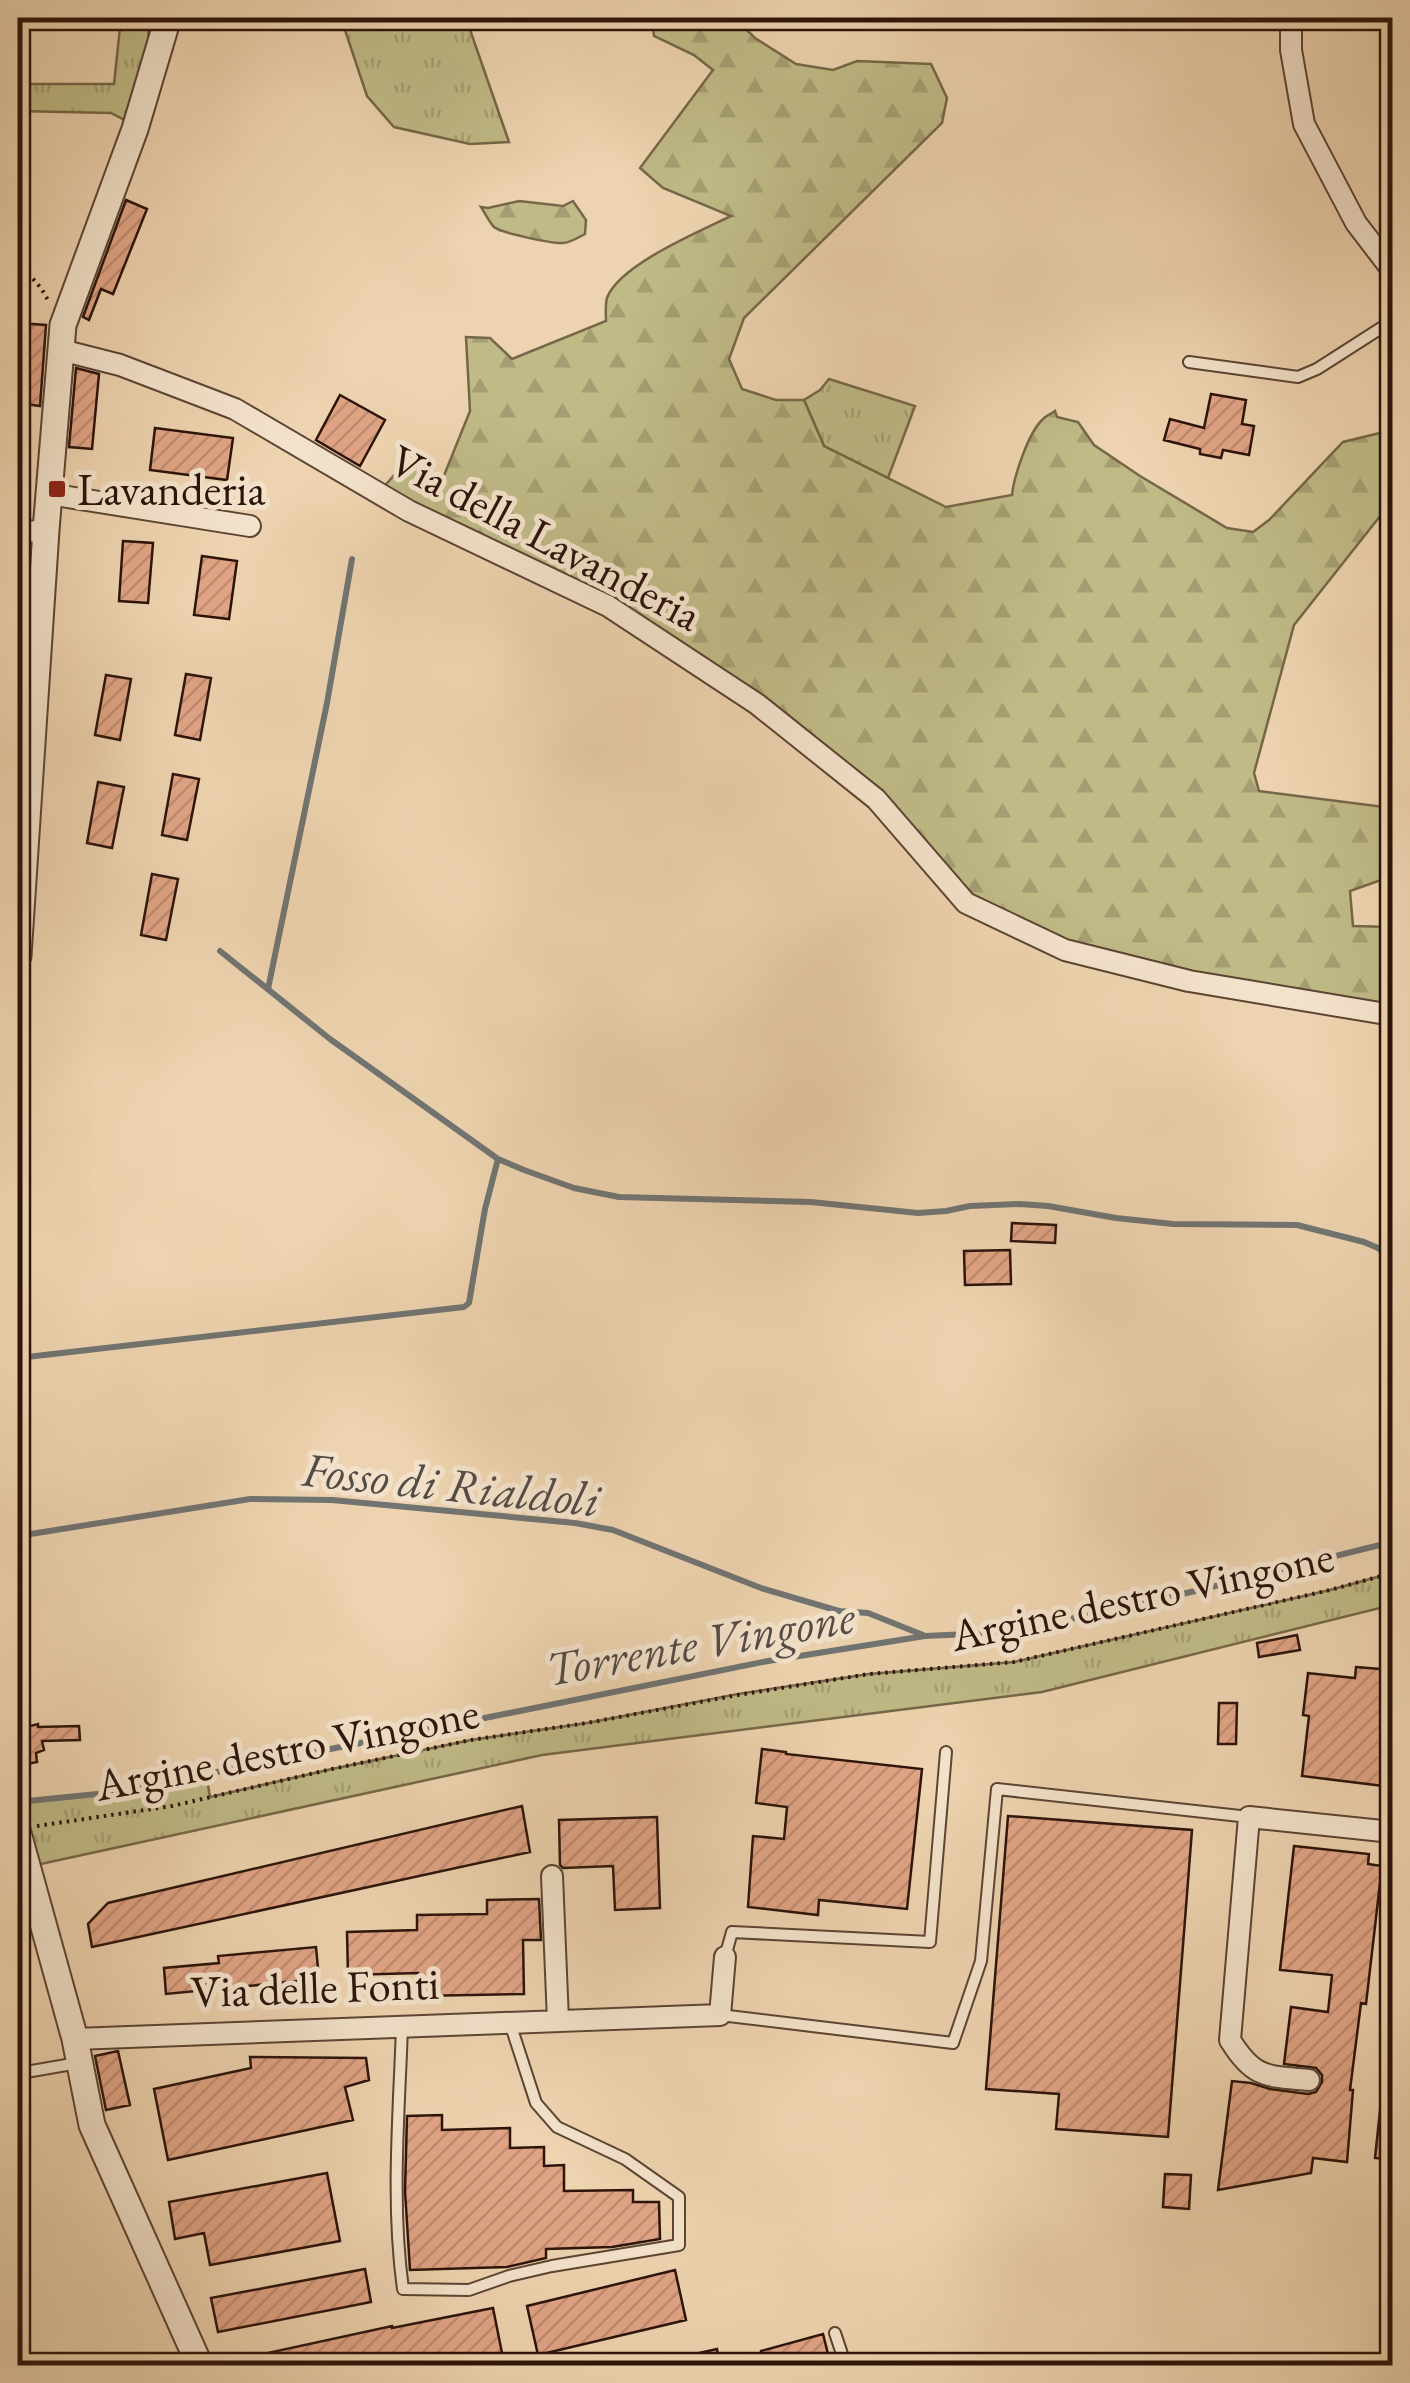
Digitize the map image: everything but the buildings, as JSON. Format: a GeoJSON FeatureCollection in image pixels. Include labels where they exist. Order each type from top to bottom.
{"type":"FeatureCollection","features":[{"type":"Feature","properties":{"kind":"street"},"geometry":{"type":"LineString","coordinates":[[18,956],[62,338],[135,128],[168,18]]}},
{"type":"Feature","properties":{"kind":"street"},"geometry":{"type":"LineString","coordinates":[[1291,18],[1291,50],[1304,124],[1356,223],[1392,270]]}},
{"type":"Feature","properties":{"kind":"street","name":"Via della Lavanderia"},"geometry":{"type":"LineString","coordinates":[[62,338],[235,409],[409,511],[608,606],[757,704],[876,799],[966,903],[1065,950],[1189,981],[1392,1015]]}},
{"type":"Feature","properties":{"kind":"street"},"geometry":{"type":"LineString","coordinates":[[49,494],[250,526]]}},
{"type":"Feature","properties":{"kind":"street"},"geometry":{"type":"LineString","coordinates":[[18,533],[46,530]]}},
{"type":"Feature","properties":{"kind":"street"},"geometry":{"type":"LineString","coordinates":[[1309,2080],[1261,2075],[1240,2056],[1230,2040],[1249,1817],[1392,1832]]}},
{"type":"Feature","properties":{"kind":"street"},"geometry":{"type":"LineString","coordinates":[[27,1830],[92,2125],[200,2366]]}},
{"type":"Feature","properties":{"kind":"street"},"geometry":{"type":"LineString","coordinates":[[552,1876],[558,2020]]}},
{"type":"Feature","properties":{"kind":"street"},"geometry":{"type":"LineString","coordinates":[[719,2014],[726,1957]]}},
{"type":"Feature","properties":{"kind":"street","name":"Via delle Fonti"},"geometry":{"type":"LineString","coordinates":[[77,2051],[402,2026],[719,2014]]}},
{"type":"Feature","properties":{"kind":"lane"},"geometry":{"type":"LineString","coordinates":[[1188,362],[1298,377],[1317,369],[1392,320]]}},
{"type":"Feature","properties":{"kind":"lane"},"geometry":{"type":"LineString","coordinates":[[726,1957],[732,1932],[930,1942],[946,1752]]}},
{"type":"Feature","properties":{"kind":"lane"},"geometry":{"type":"LineString","coordinates":[[719,2014],[953,2043],[981,1961],[997,1788],[1249,1817]]}},
{"type":"Feature","properties":{"kind":"lane"},"geometry":{"type":"LineString","coordinates":[[402,2026],[397,2161],[403,2289],[469,2290],[552,2266],[679,2245],[680,2197],[625,2159],[557,2127],[536,2102],[510,2022]]}},
{"type":"Feature","properties":{"kind":"lane"},"geometry":{"type":"LineString","coordinates":[[18,2085],[22,2070],[77,2051]]}},
{"type":"Feature","properties":{"kind":"lane"},"geometry":{"type":"LineString","coordinates":[[836,2332],[846,2366]]}},
{"type":"Feature","properties":{"kind":"path"},"geometry":{"type":"LineString","coordinates":[[18,262],[41,288],[62,338]]}},
{"type":"Feature","properties":{"kind":"path","name":"Argine destro Vingone"},"geometry":{"type":"LineString","coordinates":[[27,1830],[172,1806],[471,1740],[738,1694],[869,1674],[1014,1662],[1330,1590],[1392,1572]]}},
{"type":"Feature","properties":{"kind":"green space"},"geometry":{"type":"Polygon","coordinates":[[[121,18],[168,18],[136,126],[111,113],[18,111],[18,84],[114,84],[121,18]]]}},
{"type":"Feature","properties":{"kind":"green space"},"geometry":{"type":"Polygon","coordinates":[[[341,18],[466,18],[509,142],[470,144],[394,127],[367,96],[341,18]]]}},
{"type":"Feature","properties":{"kind":"green space"},"geometry":{"type":"Polygon","coordinates":[[[652,18],[734,18],[755,38],[796,64],[833,70],[857,61],[931,64],[947,98],[942,123],[744,318],[729,359],[742,389],[776,400],[804,400],[824,446],[946,507],[1012,495],[1032,435],[1043,419],[1055,411],[1057,417],[1078,422],[1094,445],[1140,476],[1227,528],[1253,532],[1343,442],[1392,430],[1392,501],[1294,625],[1254,773],[1259,791],[1392,805],[1392,876],[1350,891],[1353,926],[1392,927],[1392,1015],[1065,950],[966,903],[876,799],[608,606],[378,493],[407,461],[439,488],[470,411],[466,337],[490,338],[512,359],[606,321],[607,298],[627,273],[662,250],[731,216],[663,188],[640,168],[713,70],[694,55],[654,36],[652,18]]]}},
{"type":"Feature","properties":{"kind":"green space"},"geometry":{"type":"Polygon","coordinates":[[[519,201],[563,206],[573,201],[586,220],[585,234],[563,243],[516,235],[494,227],[481,207],[519,201]]]}},
{"type":"Feature","properties":{"kind":"green space"},"geometry":{"type":"Polygon","coordinates":[[[829,379],[915,406],[888,478],[824,446],[804,400],[829,379]]]}},
{"type":"Feature","properties":{"kind":"green space"},"geometry":{"type":"Polygon","coordinates":[[[46,530],[18,956],[18,533],[46,530]]]}},
{"type":"Feature","properties":{"kind":"green space"},"geometry":{"type":"Polygon","coordinates":[[[1392,1573],[1392,1605],[1042,1692],[542,1755],[27,1867],[18,1833],[18,1802],[117,1792],[206,1774],[210,1797],[471,1740],[738,1694],[869,1674],[1014,1662],[1392,1573]]]}},
{"type":"Feature","properties":{"kind":"waterway"},"geometry":{"type":"LineString","coordinates":[[150,18],[150,41]]}},
{"type":"Feature","properties":{"kind":"waterway"},"geometry":{"type":"LineString","coordinates":[[268,989],[327,703],[352,559]]}},
{"type":"Feature","properties":{"kind":"waterway"},"geometry":{"type":"LineString","coordinates":[[220,951],[330,1039],[498,1159],[574,1188],[619,1197],[811,1202],[918,1213],[1020,1204],[1173,1224],[1297,1225],[1364,1242],[1392,1260]]}},
{"type":"Feature","properties":{"kind":"waterway"},"geometry":{"type":"LineString","coordinates":[[18,1358],[464,1307],[469,1303],[498,1159]]}},
{"type":"Feature","properties":{"kind":"waterway","name":"Fosso di Rialdoli"},"geometry":{"type":"LineString","coordinates":[[18,1536],[250,1499],[332,1500],[575,1523],[613,1530],[761,1588],[839,1611],[868,1613],[923,1635]]}},
{"type":"Feature","properties":{"kind":"waterway","name":"Torrente Vingone"},"geometry":{"type":"LineString","coordinates":[[18,1802],[117,1792],[768,1661],[925,1636],[991,1633],[1114,1611],[1392,1542]]}},
{"type":"Feature","properties":{"kind":"place","name":"Lavanderia"},"geometry":{"type":"Point","coordinates":[57,489]}}]}
